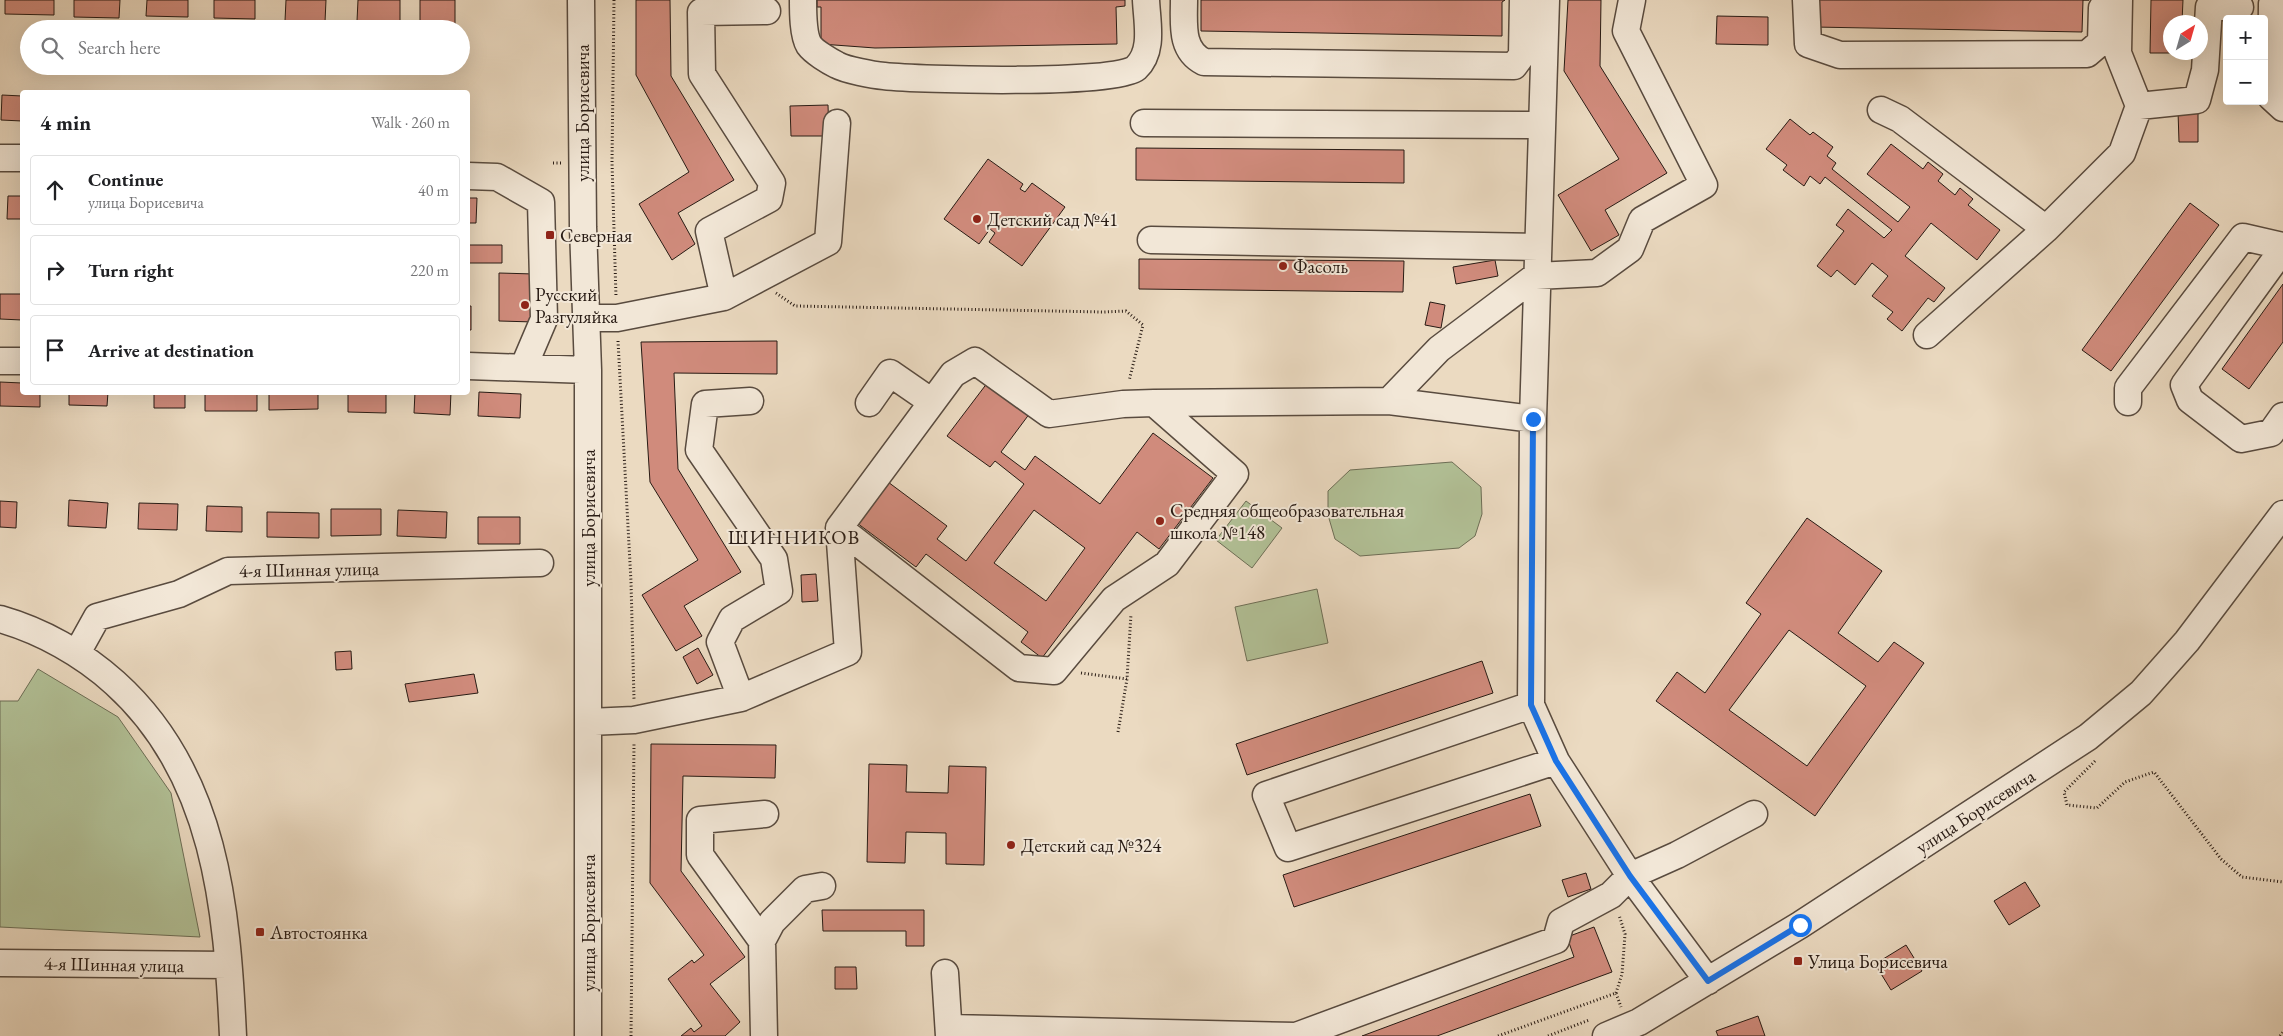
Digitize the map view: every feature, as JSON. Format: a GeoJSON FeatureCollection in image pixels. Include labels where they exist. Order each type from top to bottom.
{"type":"FeatureCollection","features":[{"type":"Feature","properties":{"kind":"street","name":"улица Борисевича"},"geometry":{"type":"LineString","coordinates":[[581,0],[582,227],[588,370],[588,1036]]}},
{"type":"Feature","properties":{"kind":"street"},"geometry":{"type":"LineString","coordinates":[[803,0],[803,18],[809,44],[838,66],[884,76],[1055,81],[1114,75],[1134,70],[1144,59],[1148,40],[1146,0]]}},
{"type":"Feature","properties":{"kind":"street"},"geometry":{"type":"LineString","coordinates":[[1184,0],[1184,38],[1189,51],[1195,58],[1204,62],[1514,66],[1522,55],[1523,0]]}},
{"type":"Feature","properties":{"kind":"street"},"geometry":{"type":"LineString","coordinates":[[1546,0],[1536,276],[1531,705],[1556,761],[1630,876],[1708,981]]}},
{"type":"Feature","properties":{"kind":"street"},"geometry":{"type":"LineString","coordinates":[[1389,401],[1439,349],[1536,276],[1597,273],[1630,249],[1642,220],[1704,185],[1626,31],[1632,0]]}},
{"type":"Feature","properties":{"kind":"street"},"geometry":{"type":"LineString","coordinates":[[1806,0],[1808,44],[1840,55],[1850,55],[2088,54],[2101,42],[2103,0]]}},
{"type":"Feature","properties":{"kind":"street"},"geometry":{"type":"LineString","coordinates":[[1928,335],[2046,229],[2122,153],[2139,106],[2118,53],[2119,0]]}},
{"type":"Feature","properties":{"kind":"street"},"geometry":{"type":"LineString","coordinates":[[2272,4],[2271,97],[2283,108]]}},
{"type":"Feature","properties":{"kind":"street"},"geometry":{"type":"LineString","coordinates":[[2139,106],[2197,100],[2205,70],[2209,7],[2240,7]]}},
{"type":"Feature","properties":{"kind":"street"},"geometry":{"type":"LineString","coordinates":[[724,297],[709,231],[769,198],[772,183],[702,74],[701,12],[767,12]]}},
{"type":"Feature","properties":{"kind":"street"},"geometry":{"type":"LineString","coordinates":[[1880,110],[1900,118],[2046,229]]}},
{"type":"Feature","properties":{"kind":"street"},"geometry":{"type":"LineString","coordinates":[[1144,123],[1542,125]]}},
{"type":"Feature","properties":{"kind":"street"},"geometry":{"type":"LineString","coordinates":[[586,318],[617,318],[724,297],[828,242],[837,124]]}},
{"type":"Feature","properties":{"kind":"street"},"geometry":{"type":"LineString","coordinates":[[0,158],[20,158]]}},
{"type":"Feature","properties":{"kind":"street"},"geometry":{"type":"LineString","coordinates":[[470,176],[497,177],[541,202],[544,319],[524,366]]}},
{"type":"Feature","properties":{"kind":"street"},"geometry":{"type":"LineString","coordinates":[[2128,402],[2128,388],[2243,237],[2283,248],[2184,385],[2190,400],[2241,439],[2271,433],[2283,416]]}},
{"type":"Feature","properties":{"kind":"street"},"geometry":{"type":"LineString","coordinates":[[1151,240],[1538,247]]}},
{"type":"Feature","properties":{"kind":"street"},"geometry":{"type":"LineString","coordinates":[[0,361],[20,361]]}},
{"type":"Feature","properties":{"kind":"street"},"geometry":{"type":"LineString","coordinates":[[589,722],[634,720],[741,698],[848,652],[840,528],[953,374],[974,361],[1049,414],[1123,404],[1389,401],[1533,419]]}},
{"type":"Feature","properties":{"kind":"street"},"geometry":{"type":"LineString","coordinates":[[470,366],[524,366],[588,370]]}},
{"type":"Feature","properties":{"kind":"street"},"geometry":{"type":"LineString","coordinates":[[869,403],[890,374],[932,402]]}},
{"type":"Feature","properties":{"kind":"street"},"geometry":{"type":"LineString","coordinates":[[741,698],[720,642],[732,619],[779,590],[774,559],[699,450],[705,404],[750,401]]}},
{"type":"Feature","properties":{"kind":"street"},"geometry":{"type":"LineString","coordinates":[[840,528],[1019,668],[1054,671],[1114,598],[1167,564],[1235,474],[1154,403]]}},
{"type":"Feature","properties":{"kind":"street","name":"улица Борисевича"},"geometry":{"type":"LineString","coordinates":[[1604,1022],[1639,1022],[1800,925],[2088,737],[2141,693],[2187,641],[2283,514]]}},
{"type":"Feature","properties":{"kind":"street","name":"4-я Шинная улица"},"geometry":{"type":"LineString","coordinates":[[77,653],[97,617],[179,594],[228,571],[540,563]]}},
{"type":"Feature","properties":{"kind":"street"},"geometry":{"type":"LineString","coordinates":[[0,620],[16,624],[77,653],[136,702],[159,730],[182,768],[202,816],[212,852],[226,932],[233,1036]]}},
{"type":"Feature","properties":{"kind":"street"},"geometry":{"type":"LineString","coordinates":[[1531,705],[1266,794],[1288,848],[1556,761]]}},
{"type":"Feature","properties":{"kind":"street"},"geometry":{"type":"LineString","coordinates":[[762,942],[700,855],[700,820],[765,814]]}},
{"type":"Feature","properties":{"kind":"street"},"geometry":{"type":"LineString","coordinates":[[945,972],[949,1032],[1296,1036],[1556,940],[1561,922],[1612,895],[1630,876],[1677,855],[1754,814]]}},
{"type":"Feature","properties":{"kind":"street"},"geometry":{"type":"LineString","coordinates":[[764,1036],[762,942],[772,922],[805,889],[822,886]]}},
{"type":"Feature","properties":{"kind":"street","name":"4-я Шинная улица"},"geometry":{"type":"LineString","coordinates":[[0,963],[228,965]]}},
{"type":"Feature","properties":{"kind":"path"},"geometry":{"type":"LineString","coordinates":[[614,0],[612,162],[617,318],[631,582],[634,720],[631,1036]]}},
{"type":"Feature","properties":{"kind":"path"},"geometry":{"type":"LineString","coordinates":[[759,280],[795,306],[1126,311],[1143,325],[1123,404]]}},
{"type":"Feature","properties":{"kind":"path"},"geometry":{"type":"LineString","coordinates":[[1118,732],[1127,679],[1131,612]]}},
{"type":"Feature","properties":{"kind":"path"},"geometry":{"type":"LineString","coordinates":[[1056,669],[1127,679]]}},
{"type":"Feature","properties":{"kind":"path"},"geometry":{"type":"LineString","coordinates":[[2088,737],[2096,760],[2064,792],[2068,805],[2097,808],[2125,782],[2154,772],[2221,859],[2242,877],[2283,882]]}},
{"type":"Feature","properties":{"kind":"path"},"geometry":{"type":"LineString","coordinates":[[1548,1036],[1604,1022],[1622,1008],[1616,993],[1622,974],[1625,934],[1612,895]]}},
{"type":"Feature","properties":{"kind":"path"},"geometry":{"type":"LineString","coordinates":[[1498,1036],[1616,993]]}},
{"type":"Feature","properties":{"kind":"path"},"geometry":{"type":"LineString","coordinates":[[2280,1036],[2283,1032]]}},
{"type":"Feature","properties":{"kind":"green space"},"geometry":{"type":"Polygon","coordinates":[[[1452,462],[1481,487],[1482,514],[1475,536],[1459,548],[1360,556],[1335,539],[1328,515],[1328,491],[1350,470],[1452,462]]]}},
{"type":"Feature","properties":{"kind":"green space"},"geometry":{"type":"Polygon","coordinates":[[[1246,501],[1282,528],[1252,568],[1216,540],[1246,501]]]}},
{"type":"Feature","properties":{"kind":"green space"},"geometry":{"type":"Polygon","coordinates":[[[1317,589],[1328,643],[1247,661],[1235,607],[1317,589]]]}},
{"type":"Feature","properties":{"kind":"green space"},"geometry":{"type":"Polygon","coordinates":[[[38,669],[118,717],[171,793],[200,937],[0,927],[0,701],[18,701],[38,669]]]}},
{"type":"Feature","properties":{"kind":"building"},"geometry":{"type":"Polygon","coordinates":[[[5,0],[54,0],[54,15],[5,14],[5,0]]]}},
{"type":"Feature","properties":{"kind":"building"},"geometry":{"type":"Polygon","coordinates":[[[74,0],[120,0],[119,18],[74,17],[74,0]]]}},
{"type":"Feature","properties":{"kind":"building"},"geometry":{"type":"Polygon","coordinates":[[[147,0],[188,0],[188,17],[146,16],[147,0]]]}},
{"type":"Feature","properties":{"kind":"building"},"geometry":{"type":"Polygon","coordinates":[[[214,0],[255,0],[255,19],[214,18],[214,0]]]}},
{"type":"Feature","properties":{"kind":"building"},"geometry":{"type":"Polygon","coordinates":[[[286,0],[326,0],[325,20],[285,20],[286,0]]]}},
{"type":"Feature","properties":{"kind":"building"},"geometry":{"type":"Polygon","coordinates":[[[358,0],[400,0],[400,20],[357,20],[358,0]]]}},
{"type":"Feature","properties":{"kind":"building"},"geometry":{"type":"Polygon","coordinates":[[[420,0],[455,0],[455,20],[420,20],[420,0]]]}},
{"type":"Feature","properties":{"kind":"building"},"geometry":{"type":"Polygon","coordinates":[[[636,0],[670,0],[671,76],[734,180],[678,213],[695,244],[672,260],[639,204],[689,172],[636,75],[636,0]]]}},
{"type":"Feature","properties":{"kind":"building"},"geometry":{"type":"Polygon","coordinates":[[[817,0],[1125,0],[1125,6],[1116,7],[1117,44],[875,48],[821,44],[821,7],[817,7],[817,0]]]}},
{"type":"Feature","properties":{"kind":"building"},"geometry":{"type":"Polygon","coordinates":[[[1201,0],[1505,0],[1502,2],[1502,36],[1201,31],[1201,0]]]}},
{"type":"Feature","properties":{"kind":"building"},"geometry":{"type":"Polygon","coordinates":[[[1568,0],[1601,0],[1600,66],[1667,173],[1605,210],[1619,235],[1591,251],[1558,195],[1619,159],[1564,71],[1568,0]]]}},
{"type":"Feature","properties":{"kind":"building"},"geometry":{"type":"Polygon","coordinates":[[[1815,0],[2083,0],[2082,32],[1814,27],[1815,0]]]}},
{"type":"Feature","properties":{"kind":"building"},"geometry":{"type":"Polygon","coordinates":[[[2151,0],[2183,0],[2182,15],[2163,15],[2163,53],[2150,53],[2151,0]]]}},
{"type":"Feature","properties":{"kind":"building"},"geometry":{"type":"Polygon","coordinates":[[[1717,16],[1768,17],[1768,45],[1716,44],[1717,16]]]}},
{"type":"Feature","properties":{"kind":"building"},"geometry":{"type":"Polygon","coordinates":[[[2,95],[20,96],[20,121],[1,120],[2,95]]]}},
{"type":"Feature","properties":{"kind":"building"},"geometry":{"type":"Polygon","coordinates":[[[828,105],[829,136],[791,136],[790,106],[828,105]]]}},
{"type":"Feature","properties":{"kind":"building"},"geometry":{"type":"Polygon","coordinates":[[[2198,110],[2198,142],[2179,142],[2178,111],[2198,110]]]}},
{"type":"Feature","properties":{"kind":"building"},"geometry":{"type":"Polygon","coordinates":[[[1790,119],[1810,135],[1813,132],[1833,147],[1827,156],[1836,163],[1832,169],[1898,222],[1910,207],[1867,174],[1891,144],[1923,169],[1928,162],[1943,174],[1938,181],[1955,195],[1960,188],[1973,199],[1968,205],[2000,230],[1977,260],[1931,223],[1905,256],[1945,288],[1934,302],[1928,298],[1902,331],[1887,319],[1893,312],[1872,296],[1888,276],[1872,263],[1855,285],[1837,270],[1831,277],[1817,266],[1844,231],[1836,225],[1848,209],[1884,238],[1892,230],[1825,177],[1820,184],[1810,176],[1804,186],[1783,170],[1787,165],[1766,149],[1790,119]]]}},
{"type":"Feature","properties":{"kind":"building"},"geometry":{"type":"Polygon","coordinates":[[[1136,148],[1404,150],[1404,183],[1136,180],[1136,148]]]}},
{"type":"Feature","properties":{"kind":"building"},"geometry":{"type":"Polygon","coordinates":[[[988,159],[1023,184],[1020,189],[1025,192],[1032,183],[1065,207],[1022,266],[989,242],[995,233],[990,229],[979,244],[944,219],[988,159]]]}},
{"type":"Feature","properties":{"kind":"building"},"geometry":{"type":"Polygon","coordinates":[[[8,196],[20,196],[20,219],[7,219],[8,196]]]}},
{"type":"Feature","properties":{"kind":"building"},"geometry":{"type":"Polygon","coordinates":[[[470,198],[477,198],[476,223],[470,223],[470,198]]]}},
{"type":"Feature","properties":{"kind":"building"},"geometry":{"type":"Polygon","coordinates":[[[2190,203],[2219,225],[2111,371],[2082,350],[2190,203]]]}},
{"type":"Feature","properties":{"kind":"building"},"geometry":{"type":"Polygon","coordinates":[[[470,245],[502,245],[502,263],[470,263],[470,245]]]}},
{"type":"Feature","properties":{"kind":"building"},"geometry":{"type":"Polygon","coordinates":[[[1139,259],[1404,261],[1403,292],[1139,289],[1139,259]]]}},
{"type":"Feature","properties":{"kind":"building"},"geometry":{"type":"Polygon","coordinates":[[[1495,260],[1498,276],[1456,284],[1453,267],[1495,260]]]}},
{"type":"Feature","properties":{"kind":"building"},"geometry":{"type":"Polygon","coordinates":[[[499,273],[534,274],[534,322],[499,321],[499,273]]]}},
{"type":"Feature","properties":{"kind":"building"},"geometry":{"type":"Polygon","coordinates":[[[2283,284],[2283,342],[2249,389],[2222,369],[2283,284]]]}},
{"type":"Feature","properties":{"kind":"building"},"geometry":{"type":"Polygon","coordinates":[[[0,294],[20,294],[20,320],[0,319],[0,294]]]}},
{"type":"Feature","properties":{"kind":"building"},"geometry":{"type":"Polygon","coordinates":[[[1430,302],[1445,305],[1441,328],[1425,325],[1430,302]]]}},
{"type":"Feature","properties":{"kind":"building"},"geometry":{"type":"Polygon","coordinates":[[[470,306],[471,306],[470,330],[470,306]]]}},
{"type":"Feature","properties":{"kind":"building"},"geometry":{"type":"Polygon","coordinates":[[[777,341],[777,374],[674,373],[678,469],[741,572],[684,606],[702,636],[676,651],[642,595],[698,560],[650,482],[641,342],[777,341]]]}},
{"type":"Feature","properties":{"kind":"building"},"geometry":{"type":"Polygon","coordinates":[[[991,378],[1033,409],[1001,452],[1025,470],[1035,456],[1100,504],[1153,433],[1213,478],[1159,549],[1137,532],[1042,658],[1021,642],[1028,632],[926,554],[916,567],[857,523],[888,482],[947,526],[937,539],[966,561],[1024,484],[995,461],[990,467],[947,436],[991,378]],[[1034,510],[994,563],[1046,601],[1085,548],[1034,510]]]}},
{"type":"Feature","properties":{"kind":"building"},"geometry":{"type":"Polygon","coordinates":[[[0,382],[20,383],[20,395],[40,395],[40,407],[0,406],[0,382]]]}},
{"type":"Feature","properties":{"kind":"building"},"geometry":{"type":"Polygon","coordinates":[[[479,392],[521,394],[520,418],[478,416],[479,392]]]}},
{"type":"Feature","properties":{"kind":"building"},"geometry":{"type":"Polygon","coordinates":[[[69,395],[108,395],[107,406],[69,405],[69,395]]]}},
{"type":"Feature","properties":{"kind":"building"},"geometry":{"type":"Polygon","coordinates":[[[154,395],[185,395],[185,408],[154,408],[154,395]]]}},
{"type":"Feature","properties":{"kind":"building"},"geometry":{"type":"Polygon","coordinates":[[[205,395],[257,395],[257,411],[205,411],[205,395]]]}},
{"type":"Feature","properties":{"kind":"building"},"geometry":{"type":"Polygon","coordinates":[[[269,395],[318,395],[318,409],[269,410],[269,395]]]}},
{"type":"Feature","properties":{"kind":"building"},"geometry":{"type":"Polygon","coordinates":[[[348,395],[386,395],[386,413],[348,412],[348,395]]]}},
{"type":"Feature","properties":{"kind":"building"},"geometry":{"type":"Polygon","coordinates":[[[415,395],[451,395],[450,415],[414,413],[415,395]]]}},
{"type":"Feature","properties":{"kind":"building"},"geometry":{"type":"Polygon","coordinates":[[[69,500],[108,503],[106,528],[68,526],[69,500]]]}},
{"type":"Feature","properties":{"kind":"building"},"geometry":{"type":"Polygon","coordinates":[[[0,501],[17,502],[16,528],[0,527],[0,501]]]}},
{"type":"Feature","properties":{"kind":"building"},"geometry":{"type":"Polygon","coordinates":[[[139,503],[178,504],[177,530],[138,529],[139,503]]]}},
{"type":"Feature","properties":{"kind":"building"},"geometry":{"type":"Polygon","coordinates":[[[207,506],[242,507],[242,532],[206,531],[207,506]]]}},
{"type":"Feature","properties":{"kind":"building"},"geometry":{"type":"Polygon","coordinates":[[[331,509],[381,509],[381,535],[331,536],[331,509]]]}},
{"type":"Feature","properties":{"kind":"building"},"geometry":{"type":"Polygon","coordinates":[[[398,510],[447,512],[446,538],[397,536],[398,510]]]}},
{"type":"Feature","properties":{"kind":"building"},"geometry":{"type":"Polygon","coordinates":[[[267,512],[319,513],[319,538],[267,537],[267,512]]]}},
{"type":"Feature","properties":{"kind":"building"},"geometry":{"type":"Polygon","coordinates":[[[478,517],[520,517],[520,544],[478,544],[478,517]]]}},
{"type":"Feature","properties":{"kind":"building"},"geometry":{"type":"Polygon","coordinates":[[[1807,518],[1882,571],[1838,633],[1878,662],[1894,642],[1924,663],[1815,816],[1656,701],[1677,672],[1705,693],[1761,614],[1746,603],[1807,518]],[[1789,630],[1729,710],[1807,766],[1866,686],[1789,630]]]}},
{"type":"Feature","properties":{"kind":"building"},"geometry":{"type":"Polygon","coordinates":[[[816,574],[818,601],[802,602],[801,575],[816,574]]]}},
{"type":"Feature","properties":{"kind":"building"},"geometry":{"type":"Polygon","coordinates":[[[698,648],[713,675],[697,684],[683,657],[698,648]]]}},
{"type":"Feature","properties":{"kind":"building"},"geometry":{"type":"Polygon","coordinates":[[[351,651],[352,669],[336,670],[335,652],[351,651]]]}},
{"type":"Feature","properties":{"kind":"building"},"geometry":{"type":"Polygon","coordinates":[[[1482,661],[1493,693],[1247,775],[1236,744],[1482,661]]]}},
{"type":"Feature","properties":{"kind":"building"},"geometry":{"type":"Polygon","coordinates":[[[474,674],[478,693],[409,702],[405,684],[474,674]]]}},
{"type":"Feature","properties":{"kind":"building"},"geometry":{"type":"Polygon","coordinates":[[[651,744],[776,745],[775,778],[683,776],[681,871],[745,957],[710,984],[740,1022],[725,1036],[681,1036],[691,1028],[694,1032],[702,1026],[668,979],[692,960],[694,963],[704,955],[650,883],[651,744]]]}},
{"type":"Feature","properties":{"kind":"building"},"geometry":{"type":"Polygon","coordinates":[[[869,764],[907,765],[906,792],[948,793],[949,766],[986,767],[984,865],[946,864],[946,833],[906,832],[905,863],[867,862],[869,764]]]}},
{"type":"Feature","properties":{"kind":"building"},"geometry":{"type":"Polygon","coordinates":[[[1530,794],[1541,826],[1294,907],[1283,875],[1530,794]]]}},
{"type":"Feature","properties":{"kind":"building"},"geometry":{"type":"Polygon","coordinates":[[[1586,873],[1591,889],[1568,897],[1562,880],[1586,873]]]}},
{"type":"Feature","properties":{"kind":"building"},"geometry":{"type":"Polygon","coordinates":[[[2025,882],[2040,906],[2009,925],[1994,901],[2025,882]]]}},
{"type":"Feature","properties":{"kind":"building"},"geometry":{"type":"Polygon","coordinates":[[[822,910],[924,910],[924,946],[906,946],[906,931],[823,931],[822,910]]]}},
{"type":"Feature","properties":{"kind":"building"},"geometry":{"type":"Polygon","coordinates":[[[1594,927],[1612,972],[1437,1036],[1362,1036],[1574,957],[1567,937],[1594,927]]]}},
{"type":"Feature","properties":{"kind":"building"},"geometry":{"type":"Polygon","coordinates":[[[1906,945],[1922,971],[1891,990],[1875,964],[1906,945]]]}},
{"type":"Feature","properties":{"kind":"building"},"geometry":{"type":"Polygon","coordinates":[[[835,967],[856,967],[857,989],[835,989],[835,967]]]}},
{"type":"Feature","properties":{"kind":"building"},"geometry":{"type":"Polygon","coordinates":[[[1758,1016],[1765,1036],[1718,1036],[1716,1031],[1758,1016]]]}},
{"type":"Feature","properties":{"kind":"place","name":"Детский сад №41"},"geometry":{"type":"Point","coordinates":[977,219]}},
{"type":"Feature","properties":{"kind":"place","name":"Северная"},"geometry":{"type":"Point","coordinates":[550,235]}},
{"type":"Feature","properties":{"kind":"place","name":"Фасоль"},"geometry":{"type":"Point","coordinates":[1283,266]}},
{"type":"Feature","properties":{"kind":"place","name":"Русский Разгуляйка"},"geometry":{"type":"Point","coordinates":[525,305]}},
{"type":"Feature","properties":{"kind":"place","name":"Средняя общеобразовательная школа №148"},"geometry":{"type":"Point","coordinates":[1160,521]}},
{"type":"Feature","properties":{"kind":"place","name":"Детский сад №324"},"geometry":{"type":"Point","coordinates":[1011,845]}},
{"type":"Feature","properties":{"kind":"place","name":"Автостоянка"},"geometry":{"type":"Point","coordinates":[260,932]}},
{"type":"Feature","properties":{"kind":"place","name":"Улица Борисевича"},"geometry":{"type":"Point","coordinates":[1798,961]}},
{"type":"Feature","properties":{"kind":"district","name":"ШИННИКОВ"},"geometry":{"type":"Point","coordinates":[794,537]}},
{"type":"Feature","properties":{"kind":"route"},"geometry":{"type":"LineString","coordinates":[[1533,419],[1531,705],[1556,761],[1630,876],[1708,981],[1800,925]]}}]}
